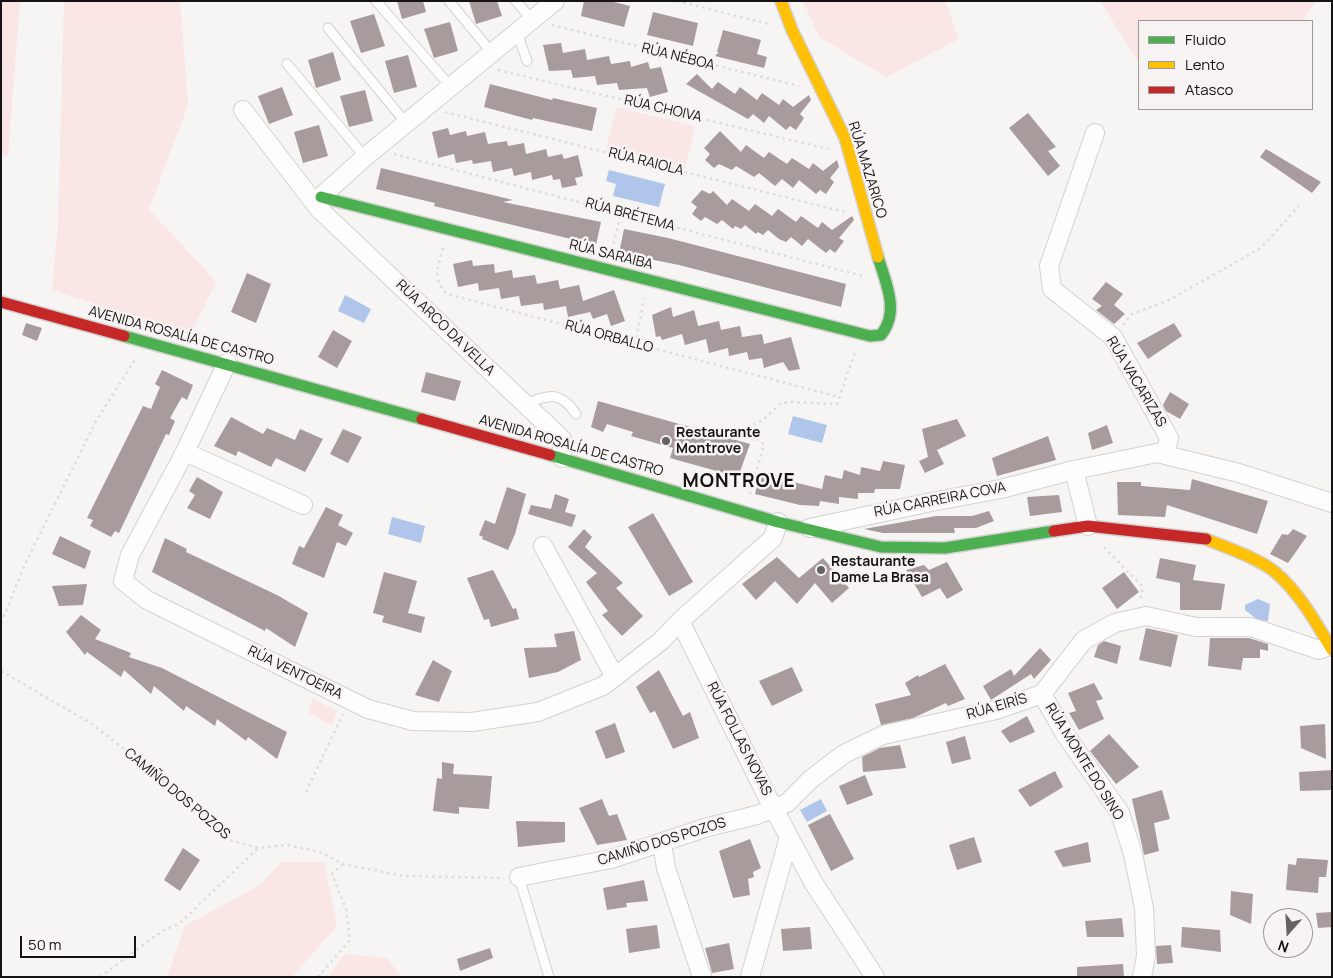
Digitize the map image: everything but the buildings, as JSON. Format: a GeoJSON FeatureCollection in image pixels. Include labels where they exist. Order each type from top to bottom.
{"type":"FeatureCollection","features":[{"type":"Feature","properties":{"kind":"street"},"geometry":{"type":"LineString","coordinates":[[318,200],[370,153],[555,1]]}},
{"type":"Feature","properties":{"kind":"street","name":"RÚA MAZARICO"},"geometry":{"type":"LineString","coordinates":[[781,1],[792,30],[825,93],[845,138],[892,307],[889,326],[881,335],[870,336]]}},
{"type":"Feature","properties":{"kind":"street","name":"RÚA ARCO DA VELLA"},"geometry":{"type":"LineString","coordinates":[[242,110],[318,200],[562,439],[562,458]]}},
{"type":"Feature","properties":{"kind":"street","name":"RÚA VACARIZAS"},"geometry":{"type":"LineString","coordinates":[[1094,133],[1049,266],[1052,289],[1113,337],[1169,438],[1166,455]]}},
{"type":"Feature","properties":{"kind":"street","name":"RÚA SARAIBA"},"geometry":{"type":"LineString","coordinates":[[318,200],[448,230],[870,336]]}},
{"type":"Feature","properties":{"kind":"street","name":"AVENIDA ROSALÍA DE CASTRO"},"geometry":{"type":"LineString","coordinates":[[1,302],[227,363],[562,458],[778,522],[881,547],[945,548],[1088,526],[1201,538],[1240,553],[1274,572],[1312,614],[1330,648]]}},
{"type":"Feature","properties":{"kind":"street","name":"RÚA VENTOEIRA"},"geometry":{"type":"LineString","coordinates":[[227,363],[186,452],[130,556],[123,581],[147,600],[368,709],[414,721],[472,722],[538,712],[603,686],[661,641],[680,620]]}},
{"type":"Feature","properties":{"kind":"street"},"geometry":{"type":"LineString","coordinates":[[186,452],[304,505]]}},
{"type":"Feature","properties":{"kind":"street","name":"RÚA CARREIRA COVA"},"geometry":{"type":"LineString","coordinates":[[806,529],[930,502],[1001,489],[1074,470],[1157,453],[1239,473],[1332,503]]}},
{"type":"Feature","properties":{"kind":"street"},"geometry":{"type":"LineString","coordinates":[[1074,470],[1088,526]]}},
{"type":"Feature","properties":{"kind":"street"},"geometry":{"type":"LineString","coordinates":[[680,620],[773,538],[778,522]]}},
{"type":"Feature","properties":{"kind":"street"},"geometry":{"type":"LineString","coordinates":[[543,546],[616,677]]}},
{"type":"Feature","properties":{"kind":"street","name":"RÚA EIRÍS"},"geometry":{"type":"LineString","coordinates":[[773,808],[787,803],[811,779],[844,754],[883,735],[996,710],[1042,694],[1084,640],[1115,623],[1146,616],[1196,627],[1251,627],[1319,650],[1330,648]]}},
{"type":"Feature","properties":{"kind":"street","name":"RÚA FOLLAS NOVAS"},"geometry":{"type":"LineString","coordinates":[[680,620],[773,808],[813,882],[875,977]]}},
{"type":"Feature","properties":{"kind":"street","name":"RÚA MONTE DO SINO"},"geometry":{"type":"LineString","coordinates":[[1042,694],[1065,734],[1120,813],[1133,854],[1144,908],[1146,956],[1142,977]]}},
{"type":"Feature","properties":{"kind":"street","name":"CAMIÑO DOS POZOS"},"geometry":{"type":"LineString","coordinates":[[519,877],[611,859],[662,844],[708,827],[757,815],[773,808]]}},
{"type":"Feature","properties":{"kind":"street"},"geometry":{"type":"LineString","coordinates":[[750,977],[789,837]]}},
{"type":"Feature","properties":{"kind":"street"},"geometry":{"type":"LineString","coordinates":[[662,844],[666,868],[702,977]]}},
{"type":"Feature","properties":{"kind":"lane"},"geometry":{"type":"LineString","coordinates":[[376,1],[450,86]]}},
{"type":"Feature","properties":{"kind":"lane"},"geometry":{"type":"LineString","coordinates":[[449,1],[492,53]]}},
{"type":"Feature","properties":{"kind":"lane"},"geometry":{"type":"LineString","coordinates":[[516,1],[532,20]]}},
{"type":"Feature","properties":{"kind":"lane"},"geometry":{"type":"LineString","coordinates":[[328,28],[406,123]]}},
{"type":"Feature","properties":{"kind":"lane"},"geometry":{"type":"LineString","coordinates":[[517,33],[527,61]]}},
{"type":"Feature","properties":{"kind":"lane"},"geometry":{"type":"LineString","coordinates":[[288,64],[370,153]]}},
{"type":"Feature","properties":{"kind":"lane"},"geometry":{"type":"LineString","coordinates":[[525,404],[548,395],[568,402],[576,414]]}},
{"type":"Feature","properties":{"kind":"lane"},"geometry":{"type":"LineString","coordinates":[[519,877],[549,977]]}},
{"type":"Feature","properties":{"kind":"path"},"geometry":{"type":"LineString","coordinates":[[677,1],[792,30]]}},
{"type":"Feature","properties":{"kind":"path","name":"RÚA NÉBOA"},"geometry":{"type":"LineString","coordinates":[[532,20],[825,93]]}},
{"type":"Feature","properties":{"kind":"path","name":"RÚA CHOIVA"},"geometry":{"type":"LineString","coordinates":[[477,65],[849,154]]}},
{"type":"Feature","properties":{"kind":"path","name":"RÚA RAIOLA"},"geometry":{"type":"LineString","coordinates":[[425,107],[866,217]]}},
{"type":"Feature","properties":{"kind":"path","name":"RÚA BRÉTEMA"},"geometry":{"type":"LineString","coordinates":[[370,153],[621,213],[884,281]]}},
{"type":"Feature","properties":{"kind":"path"},"geometry":{"type":"LineString","coordinates":[[1113,337],[1132,314],[1169,300],[1261,248],[1299,206]]}},
{"type":"Feature","properties":{"kind":"path"},"geometry":{"type":"LineString","coordinates":[[608,270],[621,213]]}},
{"type":"Feature","properties":{"kind":"path","name":"RÚA ORBALLO"},"geometry":{"type":"LineString","coordinates":[[448,230],[436,273],[440,288],[447,294],[839,397]]}},
{"type":"Feature","properties":{"kind":"path"},"geometry":{"type":"LineString","coordinates":[[635,344],[648,280]]}},
{"type":"Feature","properties":{"kind":"path"},"geometry":{"type":"LineString","coordinates":[[754,482],[764,444],[756,439],[746,438],[743,434],[745,429],[763,420],[781,403],[837,404],[853,354],[870,336]]}},
{"type":"Feature","properties":{"kind":"path"},"geometry":{"type":"LineString","coordinates":[[1,624],[25,564],[96,421],[146,341]]}},
{"type":"Feature","properties":{"kind":"path"},"geometry":{"type":"LineString","coordinates":[[1088,526],[1106,550],[1143,587],[1135,618]]}},
{"type":"Feature","properties":{"kind":"path","name":"CAMIÑO DOS POZOS"},"geometry":{"type":"LineString","coordinates":[[1,671],[89,722],[133,756],[230,840],[258,848],[287,845],[320,852],[344,864],[404,876],[460,878],[519,877]]}},
{"type":"Feature","properties":{"kind":"path"},"geometry":{"type":"LineString","coordinates":[[306,792],[350,700]]}},
{"type":"Feature","properties":{"kind":"path"},"geometry":{"type":"LineString","coordinates":[[100,977],[162,931],[180,923],[258,848]]}},
{"type":"Feature","properties":{"kind":"path"},"geometry":{"type":"LineString","coordinates":[[318,977],[350,940],[346,909],[332,874],[344,864]]}},
{"type":"Feature","properties":{"kind":"shaded area"},"geometry":{"type":"Polygon","coordinates":[[[1,1],[20,1],[8,156],[1,154],[1,1]]]}},
{"type":"Feature","properties":{"kind":"shaded area"},"geometry":{"type":"Polygon","coordinates":[[[64,1],[180,1],[188,105],[149,209],[216,282],[190,335],[52,290],[58,224],[64,1]]]}},
{"type":"Feature","properties":{"kind":"shaded area"},"geometry":{"type":"Polygon","coordinates":[[[803,1],[945,1],[959,39],[886,77],[819,37],[803,1]]]}},
{"type":"Feature","properties":{"kind":"shaded area"},"geometry":{"type":"Polygon","coordinates":[[[1100,1],[1316,1],[1304,20],[1138,20],[1137,60],[1100,1]]]}},
{"type":"Feature","properties":{"kind":"shaded area"},"geometry":{"type":"Polygon","coordinates":[[[617,107],[695,126],[685,168],[606,149],[617,107]]]}},
{"type":"Feature","properties":{"kind":"shaded area"},"geometry":{"type":"Polygon","coordinates":[[[313,699],[337,711],[332,725],[308,713],[313,699]]]}},
{"type":"Feature","properties":{"kind":"shaded area"},"geometry":{"type":"Polygon","coordinates":[[[281,862],[324,862],[337,926],[292,977],[167,977],[185,926],[260,885],[281,862]]]}},
{"type":"Feature","properties":{"kind":"shaded area"},"geometry":{"type":"Polygon","coordinates":[[[344,954],[387,958],[402,977],[328,977],[344,954]]]}},
{"type":"Feature","properties":{"kind":"water"},"geometry":{"type":"Polygon","coordinates":[[[609,170],[665,184],[659,207],[613,196],[616,184],[606,181],[609,170]]]}},
{"type":"Feature","properties":{"kind":"water"},"geometry":{"type":"Polygon","coordinates":[[[345,295],[371,309],[364,323],[338,311],[345,295]]]}},
{"type":"Feature","properties":{"kind":"water"},"geometry":{"type":"Polygon","coordinates":[[[793,416],[827,425],[822,443],[788,434],[793,416]]]}},
{"type":"Feature","properties":{"kind":"water"},"geometry":{"type":"Polygon","coordinates":[[[392,517],[425,526],[421,543],[388,534],[392,517]]]}},
{"type":"Feature","properties":{"kind":"water"},"geometry":{"type":"Polygon","coordinates":[[[1258,599],[1270,604],[1268,621],[1258,620],[1245,610],[1245,605],[1258,599]]]}},
{"type":"Feature","properties":{"kind":"water"},"geometry":{"type":"Polygon","coordinates":[[[821,799],[827,811],[807,822],[800,810],[821,799]]]}},
{"type":"Feature","properties":{"kind":"traffic: fast"},"geometry":{"type":"LineString","coordinates":[[321,197],[870,336],[881,335],[887,326],[891,307],[890,297],[878,257]]}},
{"type":"Feature","properties":{"kind":"traffic: fast"},"geometry":{"type":"LineString","coordinates":[[124,336],[422,419]]}},
{"type":"Feature","properties":{"kind":"traffic: fast"},"geometry":{"type":"LineString","coordinates":[[550,455],[778,522],[881,547],[945,548],[1054,531]]}},
{"type":"Feature","properties":{"kind":"traffic: slow"},"geometry":{"type":"LineString","coordinates":[[781,1],[792,30],[845,138],[878,257]]}},
{"type":"Feature","properties":{"kind":"traffic: slow"},"geometry":{"type":"LineString","coordinates":[[1206,539],[1251,558],[1275,572],[1300,599],[1332,650]]}},
{"type":"Feature","properties":{"kind":"traffic: jam"},"geometry":{"type":"LineString","coordinates":[[1,302],[124,336]]}},
{"type":"Feature","properties":{"kind":"traffic: jam"},"geometry":{"type":"LineString","coordinates":[[422,419],[550,455]]}},
{"type":"Feature","properties":{"kind":"traffic: jam"},"geometry":{"type":"LineString","coordinates":[[1054,531],[1088,526],[1206,539]]}},
{"type":"Feature","properties":{"kind":"place","name":"Restaurante Montrove"},"geometry":{"type":"Point","coordinates":[666,441]}},
{"type":"Feature","properties":{"kind":"place","name":"Restaurante Dame La Brasa"},"geometry":{"type":"Point","coordinates":[821,570]}},
{"type":"Feature","properties":{"kind":"district","name":"MONTROVE"},"geometry":{"type":"Point","coordinates":[739,482]}}]}
